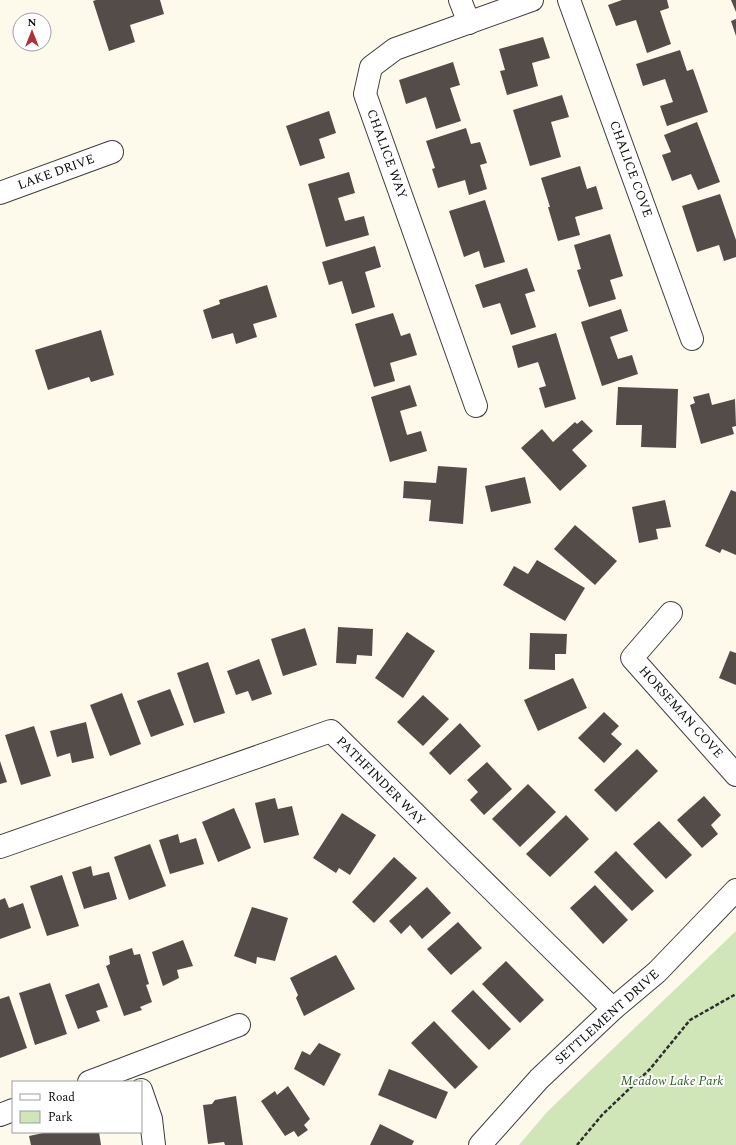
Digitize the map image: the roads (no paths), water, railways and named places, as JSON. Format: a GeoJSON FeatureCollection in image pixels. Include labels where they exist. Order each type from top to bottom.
{"type":"FeatureCollection","features":[{"type":"Feature","properties":{"kind":"street"},"geometry":{"type":"LineString","coordinates":[[460,0],[468,23]]}},
{"type":"Feature","properties":{"kind":"street","name":"CHALICE WAY"},"geometry":{"type":"LineString","coordinates":[[476,406],[365,94],[371,68],[395,49],[532,0]]}},
{"type":"Feature","properties":{"kind":"street","name":"CHALICE COVE"},"geometry":{"type":"LineString","coordinates":[[569,0],[692,339]]}},
{"type":"Feature","properties":{"kind":"street","name":"LAKE DRIVE"},"geometry":{"type":"LineString","coordinates":[[0,193],[112,152]]}},
{"type":"Feature","properties":{"kind":"street","name":"HORSEMAN COVE"},"geometry":{"type":"LineString","coordinates":[[671,613],[632,658],[736,775]]}},
{"type":"Feature","properties":{"kind":"street","name":"PATHFINDER WAY"},"geometry":{"type":"LineString","coordinates":[[0,847],[331,731],[613,1008]]}},
{"type":"Feature","properties":{"kind":"street","name":"SETTLEMENT DRIVE"},"geometry":{"type":"LineString","coordinates":[[480,1145],[539,1079],[613,1008],[657,972],[736,890]]}},
{"type":"Feature","properties":{"kind":"street"},"geometry":{"type":"LineString","coordinates":[[95,1081],[135,1074],[239,1025]]}},
{"type":"Feature","properties":{"kind":"street"},"geometry":{"type":"LineString","coordinates":[[142,1093],[151,1119],[154,1145]]}},
{"type":"Feature","properties":{"kind":"street"},"geometry":{"type":"LineString","coordinates":[[0,1115],[12,1110]]}},
{"type":"Feature","properties":{"kind":"park label","name":"Meadow Lake Park"},"geometry":{"type":"Point","coordinates":[672,1081]}}]}
